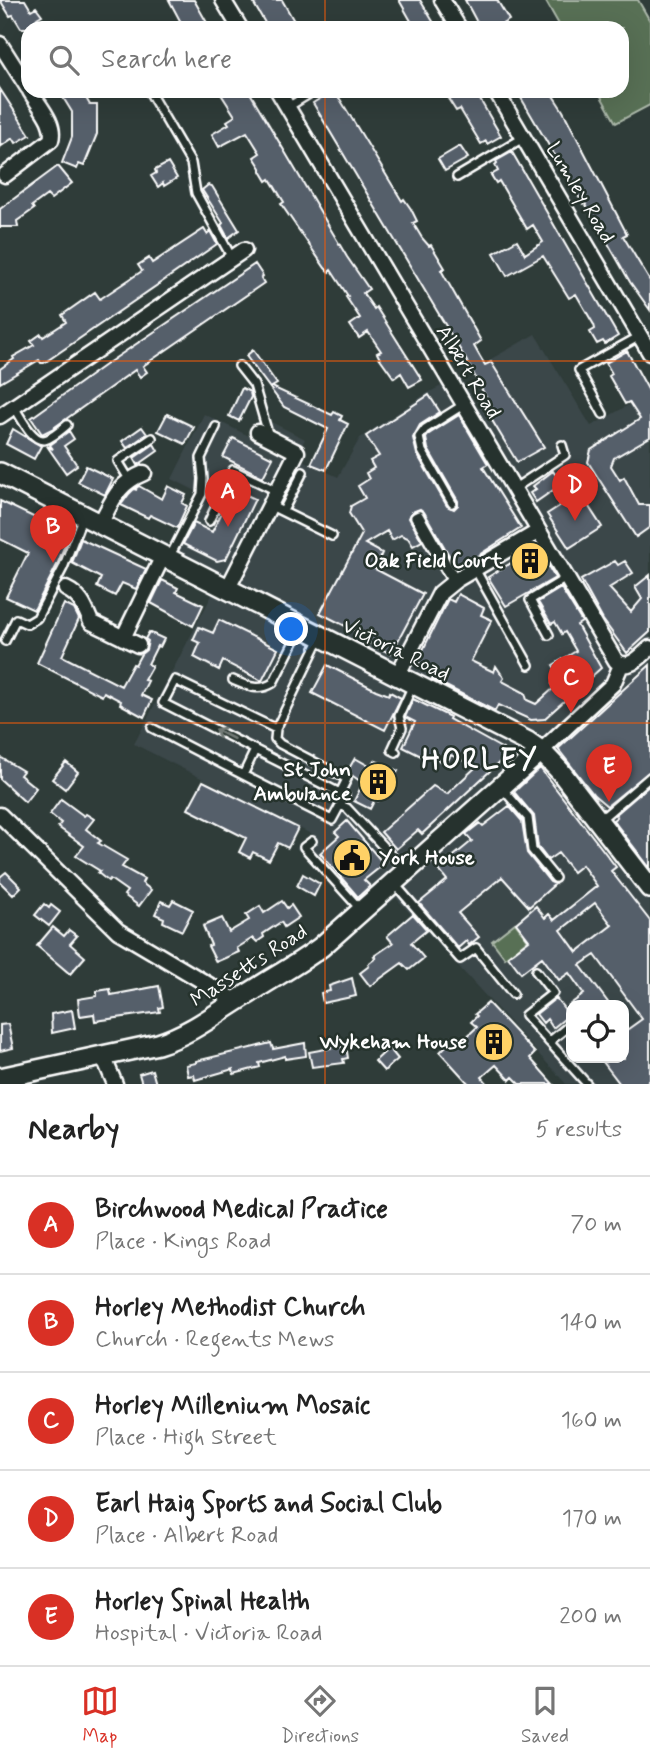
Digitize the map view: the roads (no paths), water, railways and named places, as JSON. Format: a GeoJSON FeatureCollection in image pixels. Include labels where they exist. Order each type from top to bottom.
{"type":"FeatureCollection","features":[{"type":"Feature","properties":{"kind":"street"},"geometry":{"type":"LineString","coordinates":[[223,0],[236,21]]}},
{"type":"Feature","properties":{"kind":"street"},"geometry":{"type":"LineString","coordinates":[[442,0],[454,21]]}},
{"type":"Feature","properties":{"kind":"street"},"geometry":{"type":"LineString","coordinates":[[0,44],[21,77]]}},
{"type":"Feature","properties":{"kind":"street"},"geometry":{"type":"LineString","coordinates":[[5,175],[51,140],[54,131],[35,98]]}},
{"type":"Feature","properties":{"kind":"street","name":"Albert Road"},"geometry":{"type":"LineString","coordinates":[[282,98],[616,662],[625,665]]}},
{"type":"Feature","properties":{"kind":"street","name":"Lumley Road"},"geometry":{"type":"LineString","coordinates":[[500,98],[650,353]]}},
{"type":"Feature","properties":{"kind":"street"},"geometry":{"type":"LineString","coordinates":[[0,416],[238,254]]}},
{"type":"Feature","properties":{"kind":"street"},"geometry":{"type":"LineString","coordinates":[[228,589],[277,508],[278,491],[300,446],[264,435]]}},
{"type":"Feature","properties":{"kind":"street"},"geometry":{"type":"LineString","coordinates":[[92,520],[129,479],[144,473]]}},
{"type":"Feature","properties":{"kind":"street","name":"Victoria Road"},"geometry":{"type":"LineString","coordinates":[[1,476],[528,742],[560,771],[650,888]]}},
{"type":"Feature","properties":{"kind":"street"},"geometry":{"type":"LineString","coordinates":[[406,680],[440,593],[454,581],[539,531]]}},
{"type":"Feature","properties":{"kind":"street"},"geometry":{"type":"LineString","coordinates":[[123,638],[166,557]]}},
{"type":"Feature","properties":{"kind":"street"},"geometry":{"type":"LineString","coordinates":[[66,589],[79,598],[88,611],[91,622],[138,645]]}},
{"type":"Feature","properties":{"kind":"street"},"geometry":{"type":"LineString","coordinates":[[541,751],[613,684],[625,665],[650,648]]}},
{"type":"Feature","properties":{"kind":"street","name":"Massetts Road"},"geometry":{"type":"LineString","coordinates":[[0,1078],[178,1038],[296,966],[321,947],[541,751]]}},
{"type":"Feature","properties":{"kind":"street"},"geometry":{"type":"LineString","coordinates":[[0,815],[118,931],[236,1001]]}},
{"type":"Feature","properties":{"kind":"street"},"geometry":{"type":"LineString","coordinates":[[103,1056],[115,1084]]}},
{"type":"Feature","properties":{"kind":"lane"},"geometry":{"type":"LineString","coordinates":[[153,98],[191,163],[195,193],[238,254]]}},
{"type":"Feature","properties":{"kind":"lane"},"geometry":{"type":"LineString","coordinates":[[288,107],[303,98]]}},
{"type":"Feature","properties":{"kind":"lane"},"geometry":{"type":"LineString","coordinates":[[457,177],[523,138]]}},
{"type":"Feature","properties":{"kind":"lane"},"geometry":{"type":"LineString","coordinates":[[603,414],[579,370],[640,336]]}},
{"type":"Feature","properties":{"kind":"lane"},"geometry":{"type":"LineString","coordinates":[[239,366],[254,385],[264,435]]}},
{"type":"Feature","properties":{"kind":"lane"},"geometry":{"type":"LineString","coordinates":[[452,503],[422,451],[419,437],[425,429],[461,402]]}},
{"type":"Feature","properties":{"kind":"lane"},"geometry":{"type":"LineString","coordinates":[[14,407],[40,440],[46,440],[67,425]]}},
{"type":"Feature","properties":{"kind":"lane"},"geometry":{"type":"LineString","coordinates":[[166,557],[202,494],[201,458],[216,427]]}},
{"type":"Feature","properties":{"kind":"lane"},"geometry":{"type":"LineString","coordinates":[[129,479],[118,461],[152,438]]}},
{"type":"Feature","properties":{"kind":"lane"},"geometry":{"type":"LineString","coordinates":[[515,488],[565,455],[562,445]]}},
{"type":"Feature","properties":{"kind":"lane"},"geometry":{"type":"LineString","coordinates":[[209,521],[233,470],[278,491]]}},
{"type":"Feature","properties":{"kind":"lane"},"geometry":{"type":"LineString","coordinates":[[303,472],[277,508],[332,536]]}},
{"type":"Feature","properties":{"kind":"lane"},"geometry":{"type":"LineString","coordinates":[[419,515],[454,581],[415,517],[419,515]]}},
{"type":"Feature","properties":{"kind":"lane"},"geometry":{"type":"LineString","coordinates":[[5,641],[16,619],[27,624],[37,618],[92,520]]}},
{"type":"Feature","properties":{"kind":"lane"},"geometry":{"type":"LineString","coordinates":[[475,569],[529,665]]}},
{"type":"Feature","properties":{"kind":"lane"},"geometry":{"type":"LineString","coordinates":[[549,635],[530,600],[567,578]]}},
{"type":"Feature","properties":{"kind":"lane"},"geometry":{"type":"LineString","coordinates":[[233,680],[252,688],[266,687],[273,683],[302,627]]}},
{"type":"Feature","properties":{"kind":"lane"},"geometry":{"type":"LineString","coordinates":[[320,637],[276,729],[275,739],[347,779],[340,793]]}},
{"type":"Feature","properties":{"kind":"lane"},"geometry":{"type":"LineString","coordinates":[[152,728],[332,820],[345,796],[163,704],[175,680],[276,729]]}},
{"type":"Feature","properties":{"kind":"lane"},"geometry":{"type":"LineString","coordinates":[[396,752],[392,750],[401,728],[398,716],[406,680]]}},
{"type":"Feature","properties":{"kind":"lane"},"geometry":{"type":"LineString","coordinates":[[243,775],[255,750]]}},
{"type":"Feature","properties":{"kind":"lane"},"geometry":{"type":"LineString","coordinates":[[598,822],[650,777]]}},
{"type":"Feature","properties":{"kind":"lane"},"geometry":{"type":"LineString","coordinates":[[501,788],[528,818],[532,850],[555,878]]}},
{"type":"Feature","properties":{"kind":"lane"},"geometry":{"type":"LineString","coordinates":[[340,805],[347,808],[460,959],[476,948],[513,994]]}},
{"type":"Feature","properties":{"kind":"lane"},"geometry":{"type":"LineString","coordinates":[[312,841],[304,847],[362,911]]}},
{"type":"Feature","properties":{"kind":"lane"},"geometry":{"type":"LineString","coordinates":[[536,971],[553,993],[525,1015],[587,1084]]}},
{"type":"Feature","properties":{"kind":"lane"},"geometry":{"type":"LineString","coordinates":[[549,1042],[566,1028]]}},
{"type":"Feature","properties":{"kind":"place","name":"Earl Haig Sports and Social Club"},"geometry":{"type":"Point","coordinates":[575,521]}},
{"type":"Feature","properties":{"kind":"place","name":"Birchwood Medical Practice"},"geometry":{"type":"Point","coordinates":[228,527]}},
{"type":"Feature","properties":{"kind":"place","name":"Oak Field Court"},"geometry":{"type":"Point","coordinates":[530,561]}},
{"type":"Feature","properties":{"kind":"place","name":"Horley Methodist Church"},"geometry":{"type":"Point","coordinates":[53,563]}},
{"type":"Feature","properties":{"kind":"place","name":"Horley Millenium Mosaic"},"geometry":{"type":"Point","coordinates":[571,713]}},
{"type":"Feature","properties":{"kind":"place","name":"St John Ambulance"},"geometry":{"type":"Point","coordinates":[378,782]}},
{"type":"Feature","properties":{"kind":"place","name":"Horley Spinal Health"},"geometry":{"type":"Point","coordinates":[609,802]}},
{"type":"Feature","properties":{"kind":"place","name":"York House"},"geometry":{"type":"Point","coordinates":[352,858]}},
{"type":"Feature","properties":{"kind":"place","name":"Wykeham House"},"geometry":{"type":"Point","coordinates":[494,1042]}},
{"type":"Feature","properties":{"kind":"district","name":"HORLEY"},"geometry":{"type":"Point","coordinates":[480,760]}}]}
